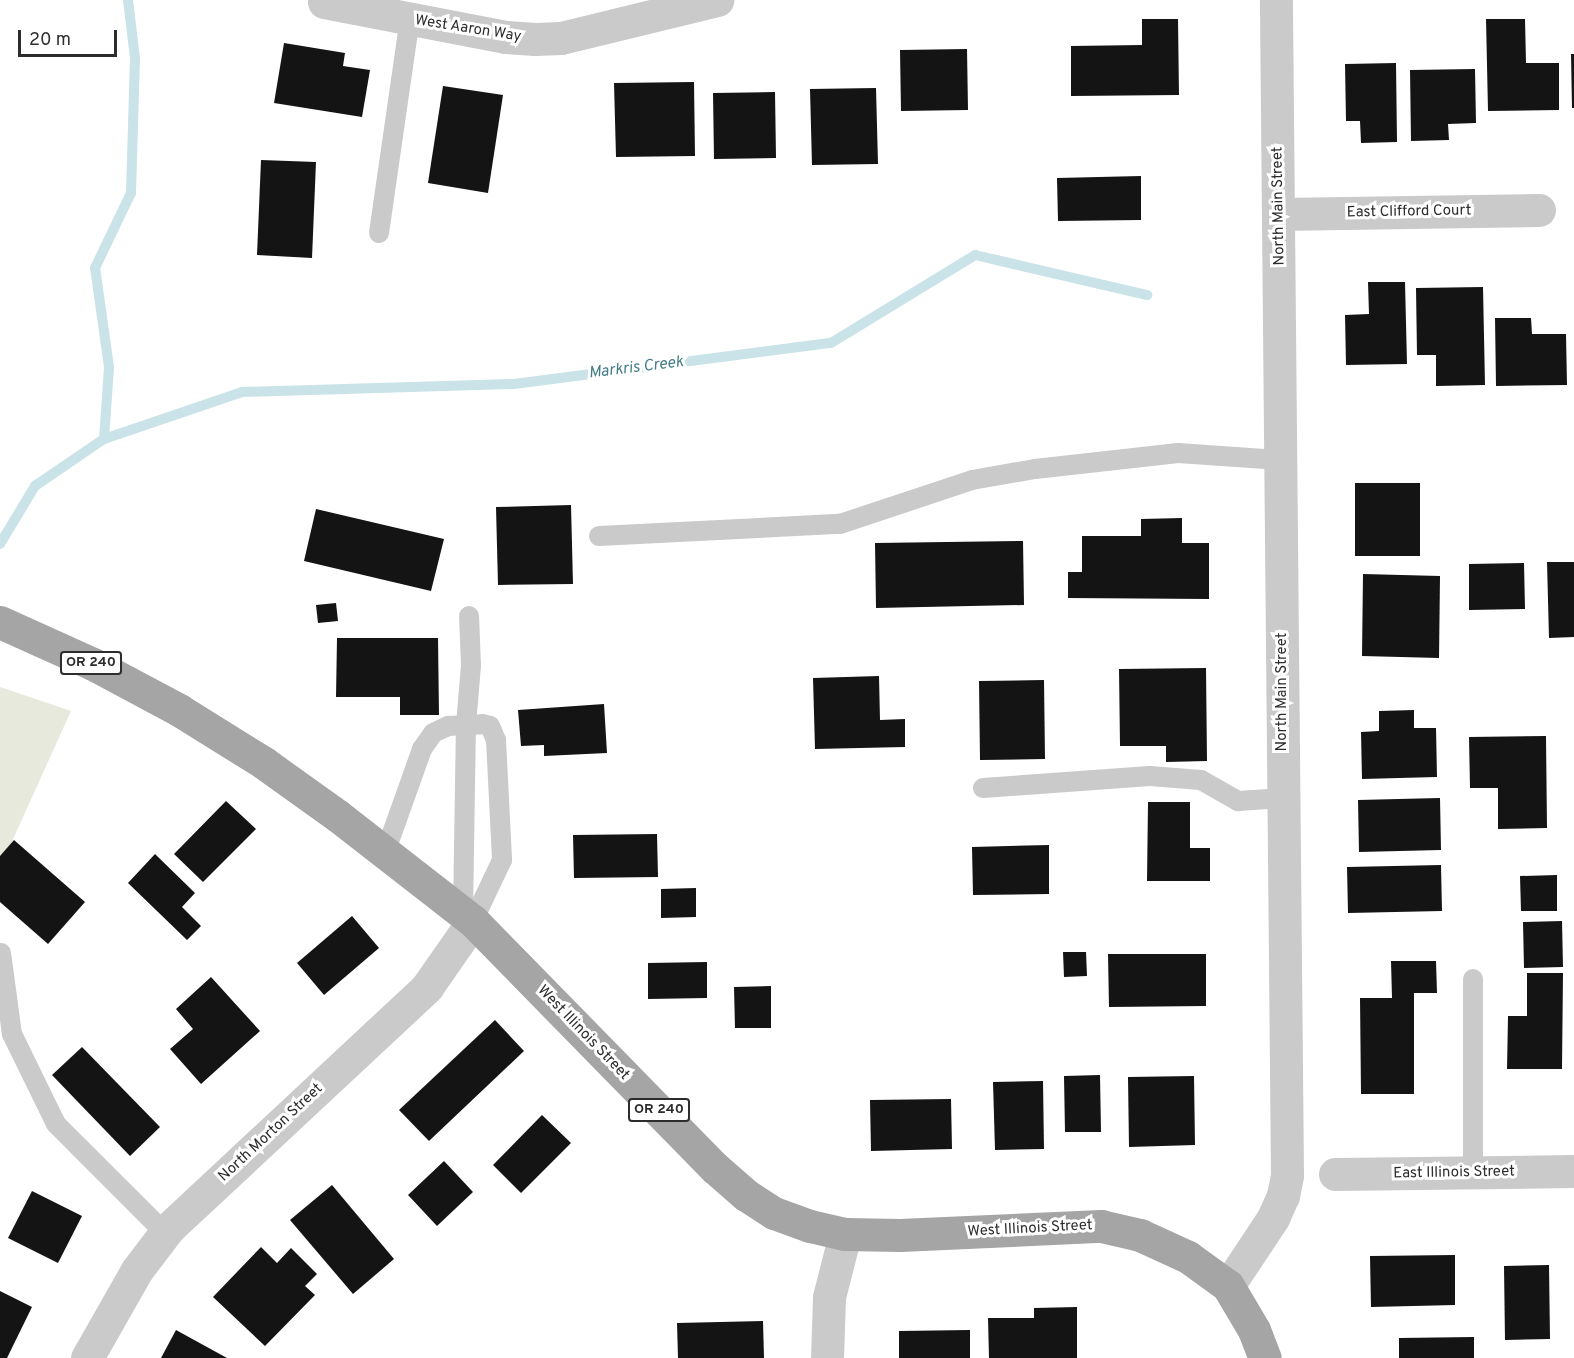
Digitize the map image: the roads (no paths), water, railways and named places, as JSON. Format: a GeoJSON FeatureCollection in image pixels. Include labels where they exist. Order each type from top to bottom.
{"type":"FeatureCollection","features":[{"type":"Feature","properties":{"kind":"main road","name":"West Illinois Street"},"geometry":{"type":"LineString","coordinates":[[0,622],[93,664],[178,710],[264,764],[385,853],[468,917],[715,1168],[746,1195],[774,1213],[810,1226],[844,1234],[900,1235],[1101,1226],[1140,1235],[1188,1257],[1228,1287]]}},
{"type":"Feature","properties":{"kind":"main road","name":"OR 240"},"geometry":{"type":"LineString","coordinates":[[1228,1287],[1254,1330],[1265,1358]]}},
{"type":"Feature","properties":{"kind":"street","name":"West Aaron Way"},"geometry":{"type":"LineString","coordinates":[[324,2],[506,37],[561,38],[717,0]]}},
{"type":"Feature","properties":{"kind":"street","name":"North Main Street"},"geometry":{"type":"LineString","coordinates":[[1228,1287],[1273,1218],[1283,1196],[1287,1175],[1280,214],[1276,0]]}},
{"type":"Feature","properties":{"kind":"street","name":"East Clifford Court"},"geometry":{"type":"LineString","coordinates":[[1280,214],[1539,210]]}},
{"type":"Feature","properties":{"kind":"street","name":"North Morton Street"},"geometry":{"type":"LineString","coordinates":[[87,1358],[137,1270],[165,1233],[427,987],[468,917]]}},
{"type":"Feature","properties":{"kind":"street","name":"East Illinois Street"},"geometry":{"type":"LineString","coordinates":[[1335,1174],[1574,1171]]}},
{"type":"Feature","properties":{"kind":"street"},"geometry":{"type":"LineString","coordinates":[[827,1358],[829,1297],[844,1234]]}},
{"type":"Feature","properties":{"kind":"lane"},"geometry":{"type":"LineString","coordinates":[[379,233],[410,19]]}},
{"type":"Feature","properties":{"kind":"lane"},"geometry":{"type":"LineString","coordinates":[[598,536],[840,524],[972,480],[1035,468],[1178,453],[1281,460]]}},
{"type":"Feature","properties":{"kind":"lane"},"geometry":{"type":"LineString","coordinates":[[468,917],[466,724],[471,665],[469,616]]}},
{"type":"Feature","properties":{"kind":"lane"},"geometry":{"type":"LineString","coordinates":[[385,853],[422,749],[433,734],[448,726],[466,724],[490,726],[496,740],[502,860],[468,917]]}},
{"type":"Feature","properties":{"kind":"lane"},"geometry":{"type":"LineString","coordinates":[[983,788],[1150,776],[1201,780],[1238,801],[1284,798]]}},
{"type":"Feature","properties":{"kind":"lane"},"geometry":{"type":"LineString","coordinates":[[1,953],[12,1034],[56,1124],[165,1233]]}},
{"type":"Feature","properties":{"kind":"lane"},"geometry":{"type":"LineString","coordinates":[[1473,979],[1473,1173]]}},
{"type":"Feature","properties":{"kind":"waterway"},"geometry":{"type":"LineString","coordinates":[[0,544],[35,486],[104,439],[109,367],[95,268],[131,193],[135,58],[128,0]]}},
{"type":"Feature","properties":{"kind":"waterway","name":"Markris Creek"},"geometry":{"type":"LineString","coordinates":[[104,439],[242,392],[514,384],[831,343],[975,255],[1147,295]]}}]}
